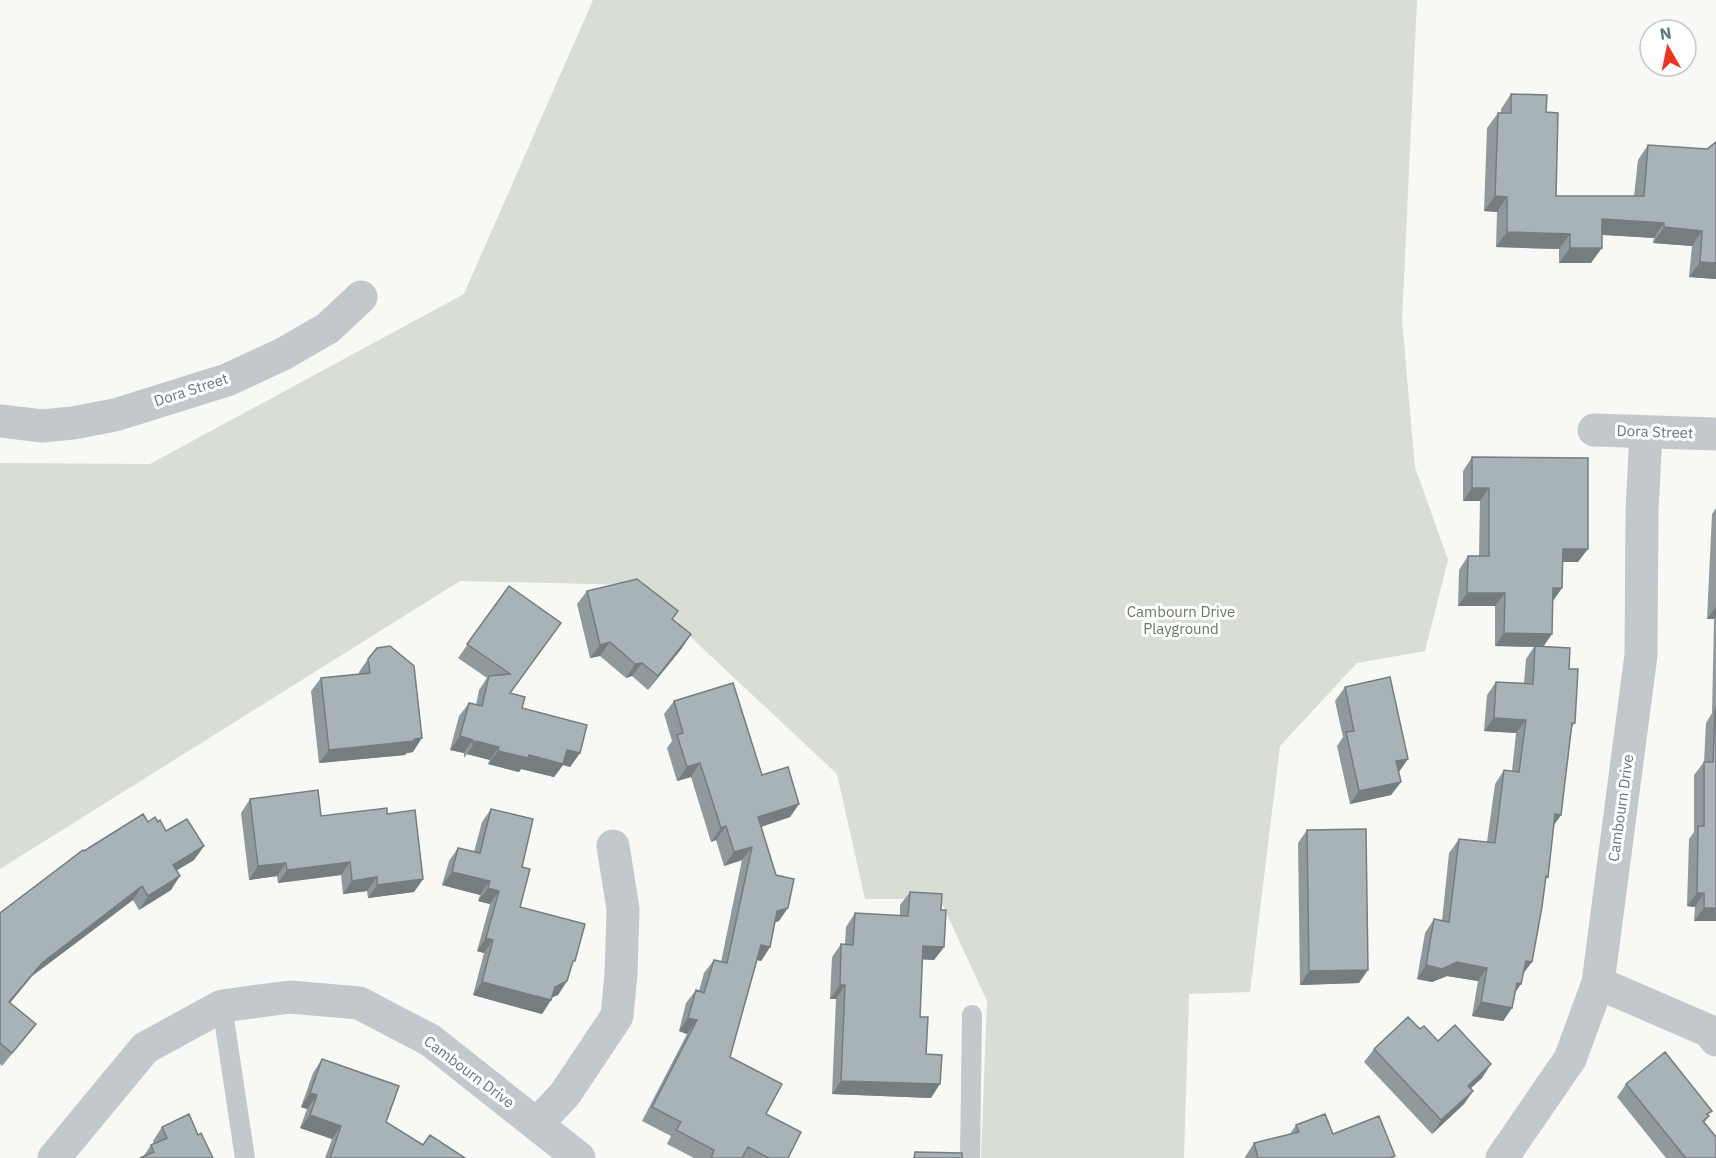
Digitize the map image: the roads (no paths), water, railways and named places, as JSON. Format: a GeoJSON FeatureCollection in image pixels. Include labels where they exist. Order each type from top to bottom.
{"type":"FeatureCollection","features":[{"type":"Feature","properties":{"kind":"street","name":"Dora Street"},"geometry":{"type":"LineString","coordinates":[[0,421],[42,426],[73,423],[115,415],[227,380],[283,354],[327,328],[361,297]]}},
{"type":"Feature","properties":{"kind":"street","name":"Dora Street"},"geometry":{"type":"LineString","coordinates":[[1594,430],[1716,434]]}},
{"type":"Feature","properties":{"kind":"street","name":"Cambourn Drive"},"geometry":{"type":"LineString","coordinates":[[1502,1158],[1570,1059],[1598,983],[1641,655],[1642,511],[1646,433]]}},
{"type":"Feature","properties":{"kind":"street"},"geometry":{"type":"LineString","coordinates":[[537,1124],[565,1094],[617,1016],[623,909],[613,846]]}},
{"type":"Feature","properties":{"kind":"street"},"geometry":{"type":"LineString","coordinates":[[1598,983],[1708,1032],[1716,1040]]}},
{"type":"Feature","properties":{"kind":"street","name":"Cambourn Drive"},"geometry":{"type":"LineString","coordinates":[[54,1158],[145,1048],[222,1006],[290,997],[358,1003],[430,1040],[579,1158]]}},
{"type":"Feature","properties":{"kind":"lane"},"geometry":{"type":"LineString","coordinates":[[222,1006],[245,1158]]}},
{"type":"Feature","properties":{"kind":"lane"},"geometry":{"type":"LineString","coordinates":[[970,1158],[972,1015]]}},
{"type":"Feature","properties":{"kind":"park label","name":"Cambourn Drive Playground"},"geometry":{"type":"Point","coordinates":[1181,620]}}]}
